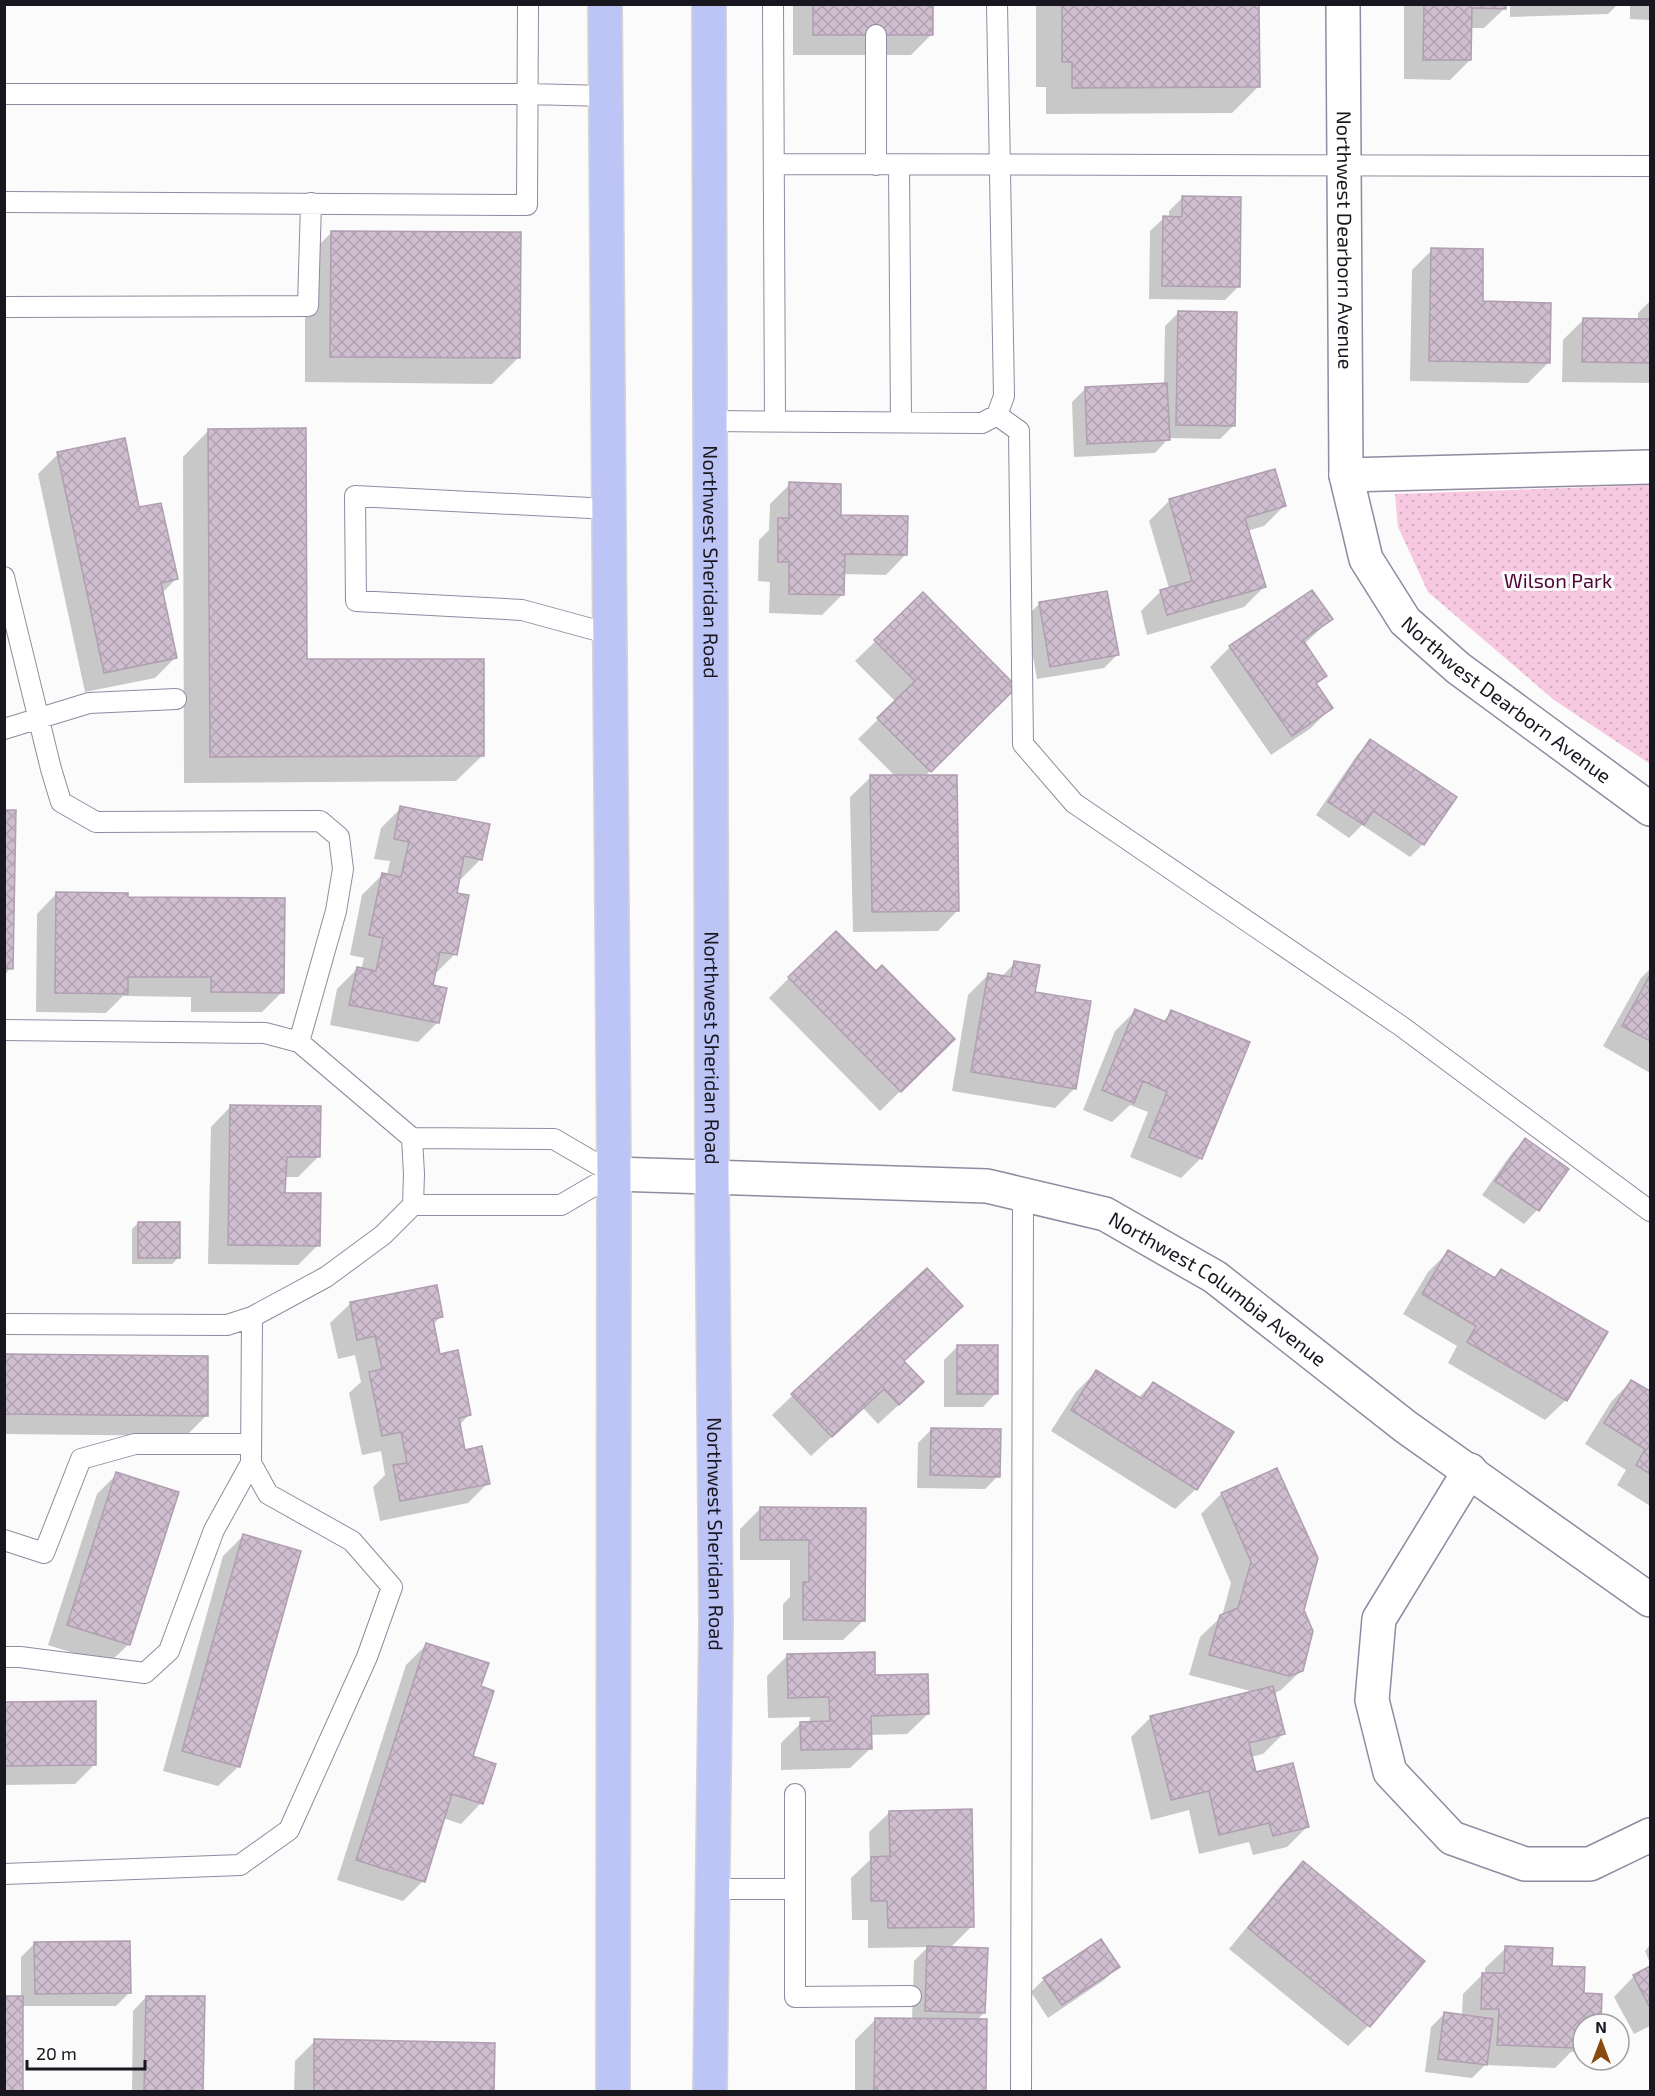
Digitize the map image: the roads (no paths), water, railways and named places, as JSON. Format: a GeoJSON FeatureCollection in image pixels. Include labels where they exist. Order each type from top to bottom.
{"type":"FeatureCollection","features":[{"type":"Feature","properties":{"kind":"main road"},"geometry":{"type":"LineString","coordinates":[[605,4],[614,1174],[613,2091]]}},
{"type":"Feature","properties":{"kind":"main road","name":"Northwest Sheridan Road"},"geometry":{"type":"LineString","coordinates":[[709,4],[712,1177],[716,1623],[710,2091]]}},
{"type":"Feature","properties":{"kind":"street","name":"Northwest Dearborn Avenue"},"geometry":{"type":"LineString","coordinates":[[1343,4],[1346,475],[1366,559],[1405,621],[1458,669],[1650,809]]}},
{"type":"Feature","properties":{"kind":"street"},"geometry":{"type":"LineString","coordinates":[[1346,475],[1650,467]]}},
{"type":"Feature","properties":{"kind":"street","name":"Northwest Columbia Avenue"},"geometry":{"type":"LineString","coordinates":[[614,1174],[987,1186],[1105,1214],[1215,1277],[1406,1427],[1470,1470],[1650,1600]]}},
{"type":"Feature","properties":{"kind":"street"},"geometry":{"type":"LineString","coordinates":[[1470,1470],[1379,1619],[1372,1700],[1390,1772],[1452,1838],[1525,1864],[1590,1864],[1650,1835]]}},
{"type":"Feature","properties":{"kind":"lane"},"geometry":{"type":"LineString","coordinates":[[4,202],[527,204],[528,4]]}},
{"type":"Feature","properties":{"kind":"lane"},"geometry":{"type":"LineString","coordinates":[[773,4],[775,422]]}},
{"type":"Feature","properties":{"kind":"lane"},"geometry":{"type":"LineString","coordinates":[[710,422],[982,423],[997,415],[1004,396],[997,4]]}},
{"type":"Feature","properties":{"kind":"lane"},"geometry":{"type":"LineString","coordinates":[[876,35],[876,165]]}},
{"type":"Feature","properties":{"kind":"lane"},"geometry":{"type":"LineString","coordinates":[[4,94],[606,96]]}},
{"type":"Feature","properties":{"kind":"lane"},"geometry":{"type":"LineString","coordinates":[[774,164],[1650,166]]}},
{"type":"Feature","properties":{"kind":"lane"},"geometry":{"type":"LineString","coordinates":[[899,165],[902,422]]}},
{"type":"Feature","properties":{"kind":"lane"},"geometry":{"type":"LineString","coordinates":[[4,307],[308,306],[311,203]]}},
{"type":"Feature","properties":{"kind":"lane"},"geometry":{"type":"LineString","coordinates":[[997,415],[1019,431],[1023,744],[1074,804],[1401,1026],[1650,1211]]}},
{"type":"Feature","properties":{"kind":"lane"},"geometry":{"type":"LineString","coordinates":[[609,509],[355,496],[356,601],[522,610],[610,634]]}},
{"type":"Feature","properties":{"kind":"lane"},"geometry":{"type":"LineString","coordinates":[[4,577],[61,802],[96,822],[320,821],[339,837],[343,869],[336,911],[299,1042]]}},
{"type":"Feature","properties":{"kind":"lane"},"geometry":{"type":"LineString","coordinates":[[4,729],[89,703],[176,699]]}},
{"type":"Feature","properties":{"kind":"lane"},"geometry":{"type":"LineString","coordinates":[[4,1030],[265,1033],[299,1042],[412,1138],[554,1139],[614,1174]]}},
{"type":"Feature","properties":{"kind":"lane"},"geometry":{"type":"LineString","coordinates":[[4,1324],[227,1325],[252,1317],[326,1277],[383,1235],[413,1205],[412,1138]]}},
{"type":"Feature","properties":{"kind":"lane"},"geometry":{"type":"LineString","coordinates":[[413,1205],[561,1204],[614,1174]]}},
{"type":"Feature","properties":{"kind":"lane"},"geometry":{"type":"LineString","coordinates":[[1021,2091],[1023,1195]]}},
{"type":"Feature","properties":{"kind":"lane"},"geometry":{"type":"LineString","coordinates":[[4,1874],[240,1865],[289,1830],[367,1657],[392,1587],[352,1541],[268,1494],[251,1454],[252,1317]]}},
{"type":"Feature","properties":{"kind":"lane"},"geometry":{"type":"LineString","coordinates":[[4,1540],[44,1552],[81,1459],[135,1444],[251,1454]]}},
{"type":"Feature","properties":{"kind":"lane"},"geometry":{"type":"LineString","coordinates":[[4,1657],[20,1657],[145,1673],[170,1651],[214,1530],[251,1454]]}},
{"type":"Feature","properties":{"kind":"lane"},"geometry":{"type":"LineString","coordinates":[[795,1794],[795,1997],[911,1996]]}},
{"type":"Feature","properties":{"kind":"lane"},"geometry":{"type":"LineString","coordinates":[[712,1889],[795,1889]]}},
{"type":"Feature","properties":{"kind":"park label","name":"Wilson Park"},"geometry":{"type":"Point","coordinates":[1558,581]}}]}
